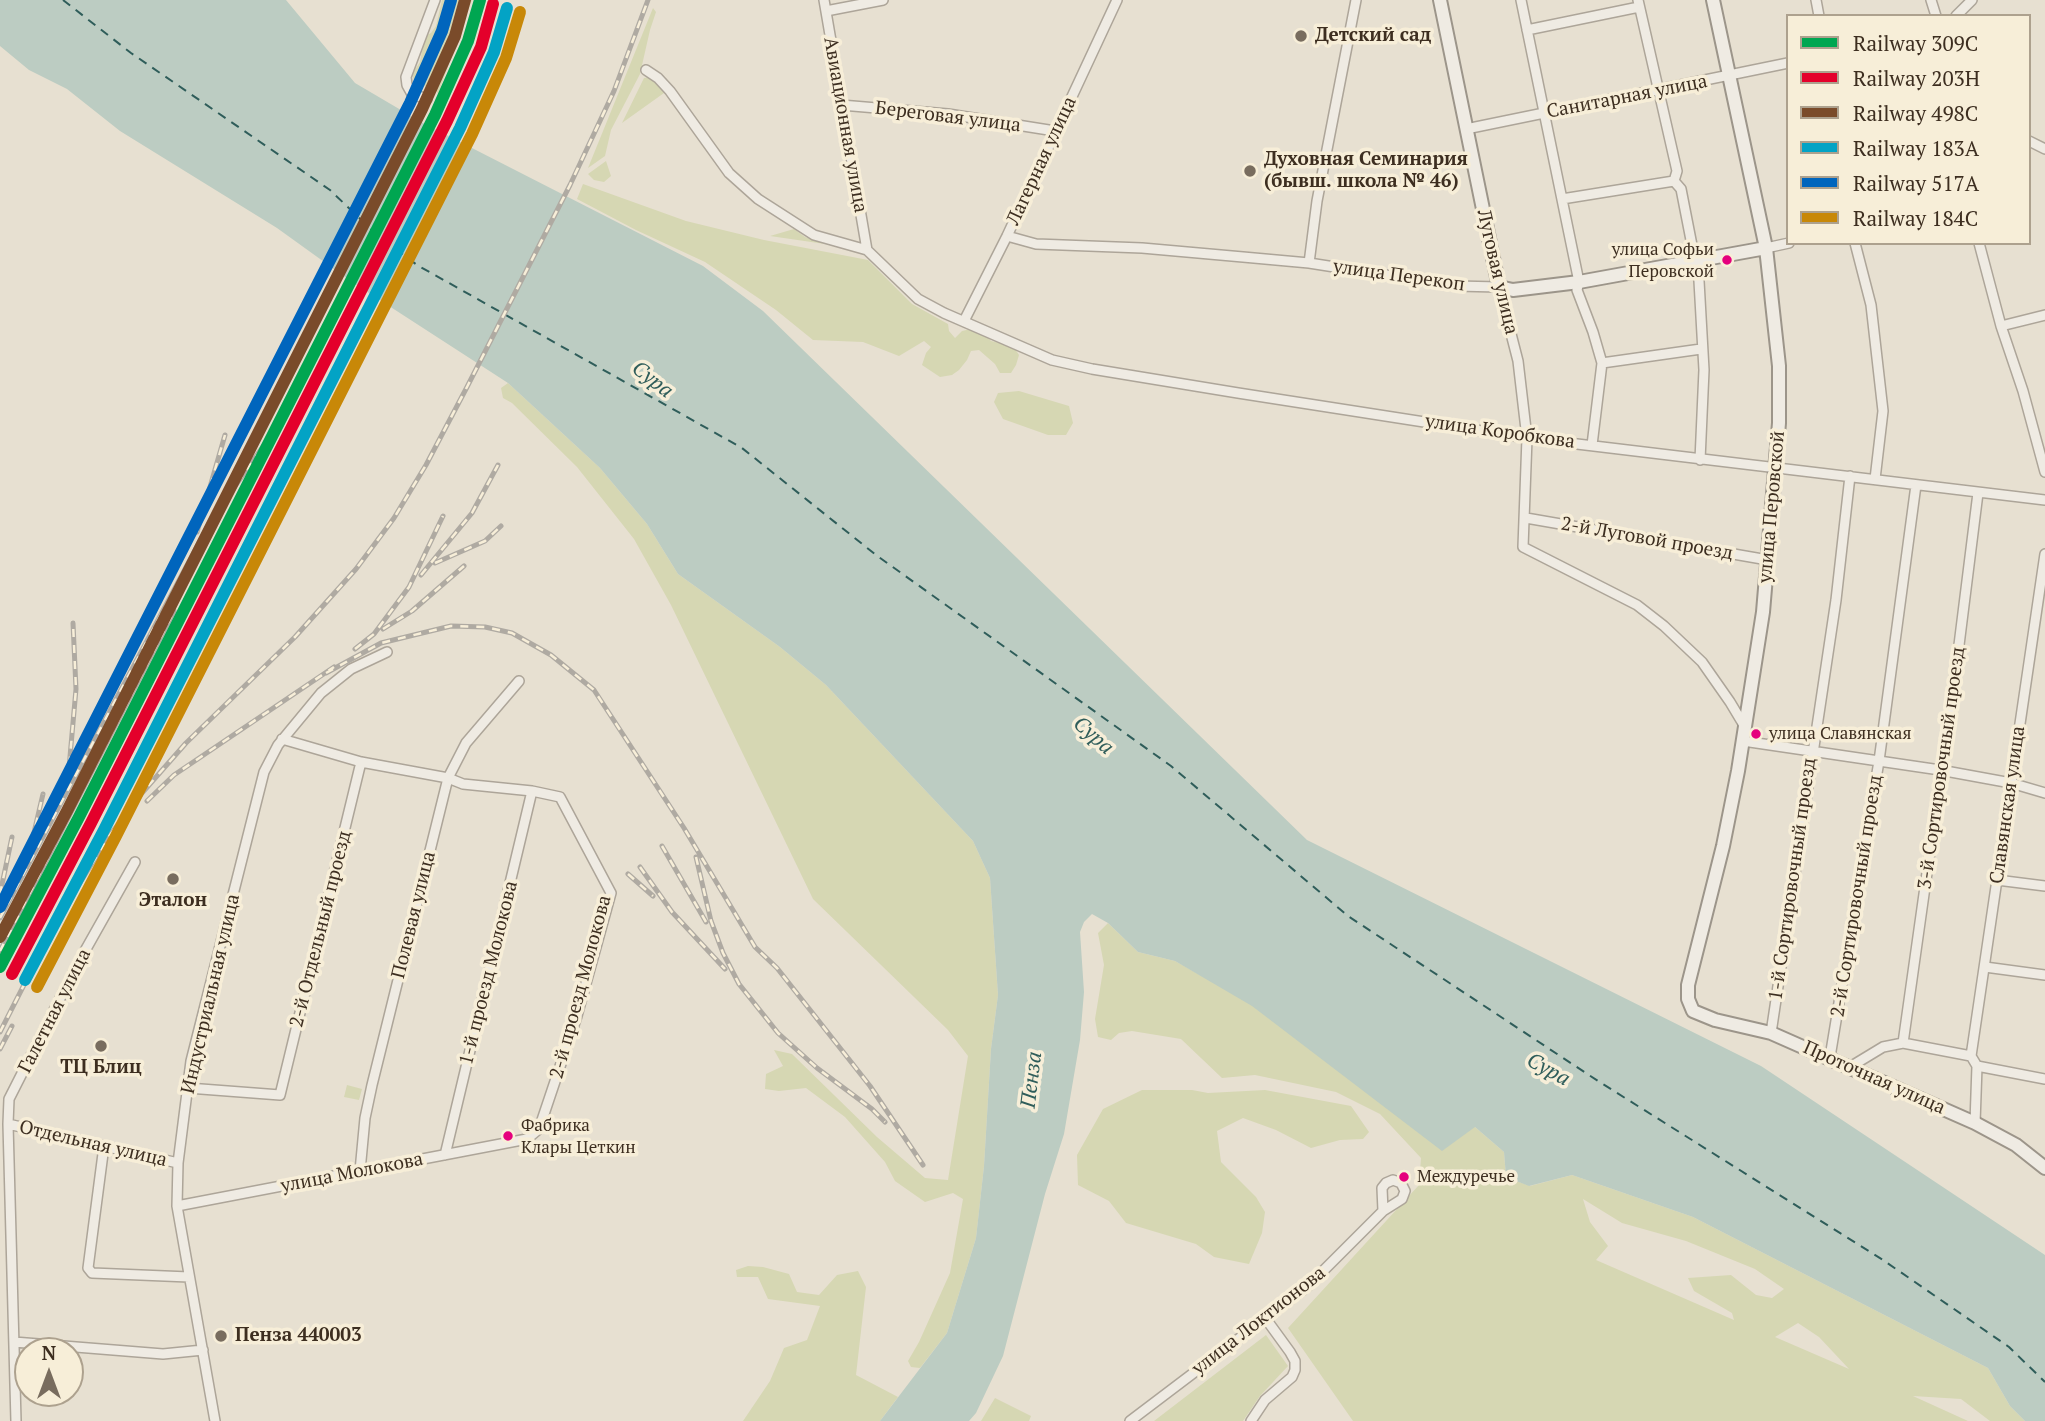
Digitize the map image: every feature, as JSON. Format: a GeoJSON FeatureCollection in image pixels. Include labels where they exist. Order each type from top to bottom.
{"type":"FeatureCollection","features":[{"type":"Feature","properties":{"kind":"main road","name":"Луговая улица"},"geometry":{"type":"LineString","coordinates":[[1440,0],[1499,287]]}},
{"type":"Feature","properties":{"kind":"main road","name":"улица Перовской"},"geometry":{"type":"LineString","coordinates":[[1693,1011],[1688,999],[1688,985],[1723,846],[1763,612],[1779,424],[1779,366],[1766,248],[1713,0]]}},
{"type":"Feature","properties":{"kind":"main road","name":"улица Перекоп"},"geometry":{"type":"LineString","coordinates":[[1499,287],[1513,289],[1579,282],[1766,248]]}},
{"type":"Feature","properties":{"kind":"main road","name":"Проточная улица"},"geometry":{"type":"LineString","coordinates":[[1693,1011],[1715,1020],[1771,1033],[1830,1057],[1976,1123],[2015,1145],[2045,1168]]}},
{"type":"Feature","properties":{"kind":"street"},"geometry":{"type":"LineString","coordinates":[[427,99],[412,94],[406,77],[436,0]]}},
{"type":"Feature","properties":{"kind":"street","name":"Авиационная улица"},"geometry":{"type":"LineString","coordinates":[[824,0],[867,250]]}},
{"type":"Feature","properties":{"kind":"street"},"geometry":{"type":"LineString","coordinates":[[825,11],[883,0]]}},
{"type":"Feature","properties":{"kind":"street","name":"Лагерная улица"},"geometry":{"type":"LineString","coordinates":[[964,321],[1007,236],[1116,0]]}},
{"type":"Feature","properties":{"kind":"street"},"geometry":{"type":"LineString","coordinates":[[1309,263],[1317,201],[1356,0]]}},
{"type":"Feature","properties":{"kind":"street"},"geometry":{"type":"LineString","coordinates":[[1521,0],[1579,282],[1577,290],[1602,363],[1592,445]]}},
{"type":"Feature","properties":{"kind":"street"},"geometry":{"type":"LineString","coordinates":[[1958,14],[1972,0]]}},
{"type":"Feature","properties":{"kind":"street"},"geometry":{"type":"LineString","coordinates":[[1527,30],[1638,3],[1677,171],[1674,181]]}},
{"type":"Feature","properties":{"kind":"street","name":"Санитарная улица"},"geometry":{"type":"LineString","coordinates":[[1466,129],[1786,63]]}},
{"type":"Feature","properties":{"kind":"street"},"geometry":{"type":"LineString","coordinates":[[646,70],[658,78],[677,100],[729,173],[758,199],[814,235],[867,250]]}},
{"type":"Feature","properties":{"kind":"street","name":"Береговая улица"},"geometry":{"type":"LineString","coordinates":[[841,105],[948,114],[1055,131]]}},
{"type":"Feature","properties":{"kind":"street"},"geometry":{"type":"LineString","coordinates":[[1562,199],[1674,181]]}},
{"type":"Feature","properties":{"kind":"street"},"geometry":{"type":"LineString","coordinates":[[1674,181],[1681,189],[1699,281],[1704,370],[1700,460]]}},
{"type":"Feature","properties":{"kind":"street","name":"улица Перекоп"},"geometry":{"type":"LineString","coordinates":[[1007,236],[1036,244],[1142,248],[1309,263],[1456,286],[1499,287]]}},
{"type":"Feature","properties":{"kind":"street","name":"улица Перекоп"},"geometry":{"type":"LineString","coordinates":[[1766,248],[1786,244]]}},
{"type":"Feature","properties":{"kind":"street"},"geometry":{"type":"LineString","coordinates":[[1856,245],[1871,305],[1883,411],[1875,479]]}},
{"type":"Feature","properties":{"kind":"street"},"geometry":{"type":"LineString","coordinates":[[1980,245],[2045,472]]}},
{"type":"Feature","properties":{"kind":"street","name":"улица Коробкова"},"geometry":{"type":"LineString","coordinates":[[867,250],[918,299],[1052,360],[1092,369],[1527,438],[2045,500]]}},
{"type":"Feature","properties":{"kind":"street","name":"Луговая улица"},"geometry":{"type":"LineString","coordinates":[[1499,287],[1518,361],[1527,438],[1524,547],[1637,605],[1664,626],[1702,662],[1730,702],[1744,734]]}},
{"type":"Feature","properties":{"kind":"street"},"geometry":{"type":"LineString","coordinates":[[2001,326],[2045,315]]}},
{"type":"Feature","properties":{"kind":"street"},"geometry":{"type":"LineString","coordinates":[[1602,363],[1701,349]]}},
{"type":"Feature","properties":{"kind":"street","name":"1-й Сортировочный проезд"},"geometry":{"type":"LineString","coordinates":[[1771,1033],[1811,751],[1836,600],[1850,476]]}},
{"type":"Feature","properties":{"kind":"street","name":"2-й Сортировочный проезд"},"geometry":{"type":"LineString","coordinates":[[1830,1057],[1879,761],[1916,485]]}},
{"type":"Feature","properties":{"kind":"street","name":"3-й Сортировочный проезд"},"geometry":{"type":"LineString","coordinates":[[1903,1043],[1978,493]]}},
{"type":"Feature","properties":{"kind":"street","name":"2-й Луговой проезд"},"geometry":{"type":"LineString","coordinates":[[1526,518],[1768,560]]}},
{"type":"Feature","properties":{"kind":"street","name":"Славянская улица"},"geometry":{"type":"LineString","coordinates":[[1970,1056],[2045,554]]}},
{"type":"Feature","properties":{"kind":"street","name":"Индустриальная улица"},"geometry":{"type":"LineString","coordinates":[[215,1421],[177,1206],[178,1163],[191,1061],[264,772],[282,739],[321,693],[351,670],[387,652]]}},
{"type":"Feature","properties":{"kind":"street","name":"Полевая улица"},"geometry":{"type":"LineString","coordinates":[[360,1171],[365,1118],[372,1085],[448,778],[466,743],[519,681]]}},
{"type":"Feature","properties":{"kind":"street"},"geometry":{"type":"LineString","coordinates":[[1744,734],[1811,751],[1940,770],[2011,783],[2045,793]]}},
{"type":"Feature","properties":{"kind":"street"},"geometry":{"type":"LineString","coordinates":[[282,739],[361,762],[448,778],[463,784],[533,791]]}},
{"type":"Feature","properties":{"kind":"street","name":"2-й Отдельный проезд"},"geometry":{"type":"LineString","coordinates":[[188,1088],[281,1095],[361,762]]}},
{"type":"Feature","properties":{"kind":"street","name":"2-й проезд Молокова"},"geometry":{"type":"LineString","coordinates":[[527,1139],[539,1129],[577,1016],[611,893],[560,797],[533,791]]}},
{"type":"Feature","properties":{"kind":"street","name":"1-й проезд Молокова"},"geometry":{"type":"LineString","coordinates":[[445,1155],[533,791]]}},
{"type":"Feature","properties":{"kind":"street","name":"Галетная улица"},"geometry":{"type":"LineString","coordinates":[[14,1342],[9,1099],[77,965],[135,862]]}},
{"type":"Feature","properties":{"kind":"street"},"geometry":{"type":"LineString","coordinates":[[1997,880],[2045,886]]}},
{"type":"Feature","properties":{"kind":"street"},"geometry":{"type":"LineString","coordinates":[[1985,967],[2045,975]]}},
{"type":"Feature","properties":{"kind":"street"},"geometry":{"type":"LineString","coordinates":[[1850,1067],[1883,1047],[1903,1043],[1970,1056],[1977,1066],[1976,1123]]}},
{"type":"Feature","properties":{"kind":"street"},"geometry":{"type":"LineString","coordinates":[[1977,1066],[2045,1079]]}},
{"type":"Feature","properties":{"kind":"street","name":"Отдельная улица"},"geometry":{"type":"LineString","coordinates":[[8,1124],[178,1163]]}},
{"type":"Feature","properties":{"kind":"street","name":"улица Молокова"},"geometry":{"type":"LineString","coordinates":[[177,1206],[527,1139]]}},
{"type":"Feature","properties":{"kind":"street"},"geometry":{"type":"LineString","coordinates":[[104,1146],[88,1268],[92,1273],[190,1277]]}},
{"type":"Feature","properties":{"kind":"street","name":"улица Локтионова"},"geometry":{"type":"LineString","coordinates":[[1130,1421],[1307,1287],[1383,1211],[1402,1199],[1405,1191],[1401,1183],[1393,1180],[1382,1188],[1383,1211]]}},
{"type":"Feature","properties":{"kind":"street"},"geometry":{"type":"LineString","coordinates":[[1251,1421],[1265,1400],[1292,1377],[1295,1370],[1295,1361],[1290,1352],[1266,1319]]}},
{"type":"Feature","properties":{"kind":"street"},"geometry":{"type":"LineString","coordinates":[[84,1347],[163,1353],[202,1350]]}},
{"type":"Feature","properties":{"kind":"green space"},"geometry":{"type":"Polygon","coordinates":[[[442,0],[472,0],[438,94],[435,89],[436,77],[428,87],[415,84],[412,74],[420,62],[425,36],[436,26],[442,0]]]}},
{"type":"Feature","properties":{"kind":"green space"},"geometry":{"type":"Polygon","coordinates":[[[653,8],[656,12],[640,74],[611,130],[605,156],[588,168],[653,8]]]}},
{"type":"Feature","properties":{"kind":"green space"},"geometry":{"type":"Polygon","coordinates":[[[650,77],[663,88],[664,93],[622,123],[644,78],[650,77]]]}},
{"type":"Feature","properties":{"kind":"green space"},"geometry":{"type":"Polygon","coordinates":[[[606,161],[611,176],[604,182],[594,180],[588,174],[606,161]]]}},
{"type":"Feature","properties":{"kind":"green space"},"geometry":{"type":"Polygon","coordinates":[[[583,184],[686,221],[764,240],[868,260],[912,304],[948,324],[949,331],[955,338],[962,331],[971,329],[984,333],[991,341],[1013,346],[1019,355],[1016,365],[1011,373],[1000,373],[995,364],[979,350],[971,351],[959,370],[952,375],[940,377],[922,365],[931,347],[924,341],[899,356],[863,342],[813,340],[776,310],[705,262],[577,199],[583,184]]]}},
{"type":"Feature","properties":{"kind":"green space"},"geometry":{"type":"Polygon","coordinates":[[[794,229],[805,237],[825,244],[770,236],[794,229]]]}},
{"type":"Feature","properties":{"kind":"green space"},"geometry":{"type":"Polygon","coordinates":[[[508,383],[600,468],[647,524],[678,574],[780,647],[826,685],[973,841],[990,878],[998,995],[991,1049],[984,1166],[976,1238],[947,1333],[920,1368],[911,1367],[908,1361],[950,1273],[963,1199],[953,1193],[925,1202],[895,1181],[885,1162],[845,1117],[806,1088],[779,1091],[765,1089],[766,1074],[783,1066],[774,1050],[792,1054],[877,1137],[925,1178],[948,1180],[968,1056],[948,1030],[813,899],[671,605],[634,539],[577,467],[512,403],[503,398],[501,388],[508,383]]]}},
{"type":"Feature","properties":{"kind":"green space"},"geometry":{"type":"Polygon","coordinates":[[[1019,391],[1069,406],[1073,423],[1066,435],[1048,435],[1003,419],[994,402],[998,393],[1019,391]]]}},
{"type":"Feature","properties":{"kind":"green space"},"geometry":{"type":"Polygon","coordinates":[[[1108,923],[1138,952],[1175,961],[1475,1127],[1504,1152],[1506,1177],[1530,1186],[1572,1175],[1693,1217],[1988,1368],[2010,1406],[2025,1421],[1990,1421],[1961,1399],[1913,1396],[1968,1421],[1353,1421],[1288,1328],[1419,1185],[1421,1158],[1380,1114],[1336,1092],[1255,1075],[1222,1078],[1181,1039],[1132,1031],[1119,1033],[1111,1040],[1098,1037],[1095,1019],[1104,965],[1098,933],[1108,923]],[[1583,1199],[1590,1222],[1608,1246],[1596,1260],[1734,1320],[1732,1313],[1694,1291],[1688,1278],[1731,1275],[1756,1295],[1772,1298],[1784,1289],[1755,1269],[1686,1241],[1622,1223],[1583,1199]],[[1798,1323],[1775,1337],[1849,1369],[1819,1337],[1798,1323]]]}},
{"type":"Feature","properties":{"kind":"green space"},"geometry":{"type":"Polygon","coordinates":[[[347,1085],[362,1089],[359,1100],[344,1097],[347,1085]]]}},
{"type":"Feature","properties":{"kind":"green space"},"geometry":{"type":"Polygon","coordinates":[[[1142,1090],[1192,1090],[1208,1093],[1265,1090],[1351,1106],[1369,1132],[1363,1139],[1340,1140],[1311,1148],[1276,1130],[1243,1118],[1217,1131],[1221,1162],[1256,1197],[1265,1212],[1262,1233],[1249,1264],[1214,1257],[1196,1244],[1126,1223],[1109,1201],[1078,1185],[1077,1155],[1103,1109],[1142,1090]]]}},
{"type":"Feature","properties":{"kind":"green space"},"geometry":{"type":"Polygon","coordinates":[[[748,1266],[789,1274],[797,1292],[819,1295],[837,1275],[858,1271],[866,1287],[856,1375],[898,1397],[880,1421],[743,1421],[770,1381],[784,1348],[807,1340],[820,1306],[768,1299],[758,1277],[737,1277],[736,1270],[748,1266]]]}},
{"type":"Feature","properties":{"kind":"green space"},"geometry":{"type":"Polygon","coordinates":[[[1266,1335],[1288,1366],[1260,1396],[1243,1421],[1154,1421],[1266,1335]]]}},
{"type":"Feature","properties":{"kind":"green space"},"geometry":{"type":"Polygon","coordinates":[[[995,1398],[1031,1416],[1029,1421],[981,1421],[995,1398]]]}},
{"type":"Feature","properties":{"kind":"water"},"geometry":{"type":"Polygon","coordinates":[[[0,0],[286,0],[355,83],[423,123],[703,266],[763,311],[1307,840],[1761,1066],[2045,1255],[2045,1421],[2025,1421],[2010,1406],[1988,1368],[1693,1217],[1572,1175],[1529,1186],[1506,1177],[1504,1152],[1475,1127],[1442,1151],[1252,1006],[1175,961],[1138,952],[1108,923],[1092,914],[1084,922],[1080,932],[1084,992],[1080,1040],[1064,1134],[1045,1194],[1003,1356],[976,1413],[969,1421],[880,1421],[947,1333],[976,1238],[984,1166],[991,1049],[998,995],[990,878],[973,841],[826,685],[780,647],[678,574],[647,524],[600,468],[508,383],[352,282],[277,228],[120,131],[67,89],[29,70],[0,46],[0,0]]]}},
{"type":"Feature","properties":{"kind":"ferry route"},"geometry":{"type":"LineString","coordinates":[[63,0],[131,53],[330,190],[375,233],[417,265],[742,448],[876,555],[1171,766],[1348,916],[1598,1081],[1883,1260],[2009,1347],[2045,1382]]}},
{"type":"Feature","properties":{"kind":"railway"},"geometry":{"type":"LineString","coordinates":[[0,1032],[59,916],[110,835],[142,793],[186,743],[295,637],[356,569],[394,518],[426,465],[570,185],[614,91],[648,0]]}},
{"type":"Feature","properties":{"kind":"railway"},"geometry":{"type":"LineString","coordinates":[[0,918],[211,520],[279,424]]}},
{"type":"Feature","properties":{"kind":"railway"},"geometry":{"type":"LineString","coordinates":[[197,532],[225,435]]}},
{"type":"Feature","properties":{"kind":"railway"},"geometry":{"type":"LineString","coordinates":[[421,575],[472,513],[498,465]]}},
{"type":"Feature","properties":{"kind":"railway"},"geometry":{"type":"LineString","coordinates":[[355,649],[374,634],[409,587],[443,516]]}},
{"type":"Feature","properties":{"kind":"railway"},"geometry":{"type":"LineString","coordinates":[[435,563],[485,541],[501,526]]}},
{"type":"Feature","properties":{"kind":"railway"},"geometry":{"type":"LineString","coordinates":[[383,629],[412,611],[464,566]]}},
{"type":"Feature","properties":{"kind":"railway"},"geometry":{"type":"LineString","coordinates":[[0,951],[174,611]]}},
{"type":"Feature","properties":{"kind":"railway"},"geometry":{"type":"LineString","coordinates":[[65,780],[69,768],[76,689],[73,623]]}},
{"type":"Feature","properties":{"kind":"railway"},"geometry":{"type":"LineString","coordinates":[[326,673],[381,643],[451,626],[485,627],[512,633],[551,655],[594,690],[684,828],[755,947],[777,968],[870,1086],[923,1165]]}},
{"type":"Feature","properties":{"kind":"railway"},"geometry":{"type":"LineString","coordinates":[[147,801],[174,775],[334,667]]}},
{"type":"Feature","properties":{"kind":"railway"},"geometry":{"type":"LineString","coordinates":[[32,841],[43,794]]}},
{"type":"Feature","properties":{"kind":"railway"},"geometry":{"type":"LineString","coordinates":[[0,894],[12,837]]}},
{"type":"Feature","properties":{"kind":"railway"},"geometry":{"type":"LineString","coordinates":[[662,846],[706,922]]}},
{"type":"Feature","properties":{"kind":"railway"},"geometry":{"type":"LineString","coordinates":[[696,857],[711,921],[739,984],[778,1033],[885,1122]]}},
{"type":"Feature","properties":{"kind":"railway"},"geometry":{"type":"LineString","coordinates":[[640,867],[672,912],[725,969]]}},
{"type":"Feature","properties":{"kind":"railway"},"geometry":{"type":"LineString","coordinates":[[628,874],[653,896]]}},
{"type":"Feature","properties":{"kind":"railway"},"geometry":{"type":"LineString","coordinates":[[0,1049],[12,1026]]}},
{"type":"Feature","properties":{"kind":"rail line","name":"517А"},"geometry":{"type":"LineString","coordinates":[[0,907],[410,103],[442,31],[451,0]]}},
{"type":"Feature","properties":{"kind":"rail line","name":"498С"},"geometry":{"type":"LineString","coordinates":[[0,937],[67,811],[422,109],[455,36],[465,0]]}},
{"type":"Feature","properties":{"kind":"rail line","name":"309С"},"geometry":{"type":"LineString","coordinates":[[0,967],[79,817],[435,115],[468,41],[480,0]]}},
{"type":"Feature","properties":{"kind":"rail line","name":"203Н"},"geometry":{"type":"LineString","coordinates":[[12,974],[447,121],[481,47],[493,4]]}},
{"type":"Feature","properties":{"kind":"rail line","name":"183А"},"geometry":{"type":"LineString","coordinates":[[25,980],[104,830],[460,128],[494,52],[507,8]]}},
{"type":"Feature","properties":{"kind":"rail line","name":"184С"},"geometry":{"type":"LineString","coordinates":[[37,987],[472,134],[506,58],[520,12]]}},
{"type":"Feature","properties":{"kind":"place","name":"Детский сад"},"geometry":{"type":"Point","coordinates":[1301,36]}},
{"type":"Feature","properties":{"kind":"place","name":"Духовная Семинария (бывш. школа № 46)"},"geometry":{"type":"Point","coordinates":[1250,171]}},
{"type":"Feature","properties":{"kind":"place","name":"улица Софьи Перовской"},"geometry":{"type":"Point","coordinates":[1727,260]}},
{"type":"Feature","properties":{"kind":"place","name":"улица Славянская"},"geometry":{"type":"Point","coordinates":[1756,734]}},
{"type":"Feature","properties":{"kind":"place","name":"Эталон"},"geometry":{"type":"Point","coordinates":[173,879]}},
{"type":"Feature","properties":{"kind":"place","name":"ТЦ Блиц"},"geometry":{"type":"Point","coordinates":[101,1046]}},
{"type":"Feature","properties":{"kind":"place","name":"Фабрика Клары Цеткин"},"geometry":{"type":"Point","coordinates":[508,1136]}},
{"type":"Feature","properties":{"kind":"place","name":"Междуречье"},"geometry":{"type":"Point","coordinates":[1404,1177]}},
{"type":"Feature","properties":{"kind":"place","name":"Пенза 440003"},"geometry":{"type":"Point","coordinates":[221,1336]}},
{"type":"Feature","properties":{"kind":"water label","name":"Сура"},"geometry":{"type":"Point","coordinates":[652,380]}},
{"type":"Feature","properties":{"kind":"water label","name":"Сура"},"geometry":{"type":"Point","coordinates":[1093,736]}},
{"type":"Feature","properties":{"kind":"water label","name":"Сура"},"geometry":{"type":"Point","coordinates":[1548,1070]}},
{"type":"Feature","properties":{"kind":"water label","name":"Пенза"},"geometry":{"type":"Point","coordinates":[1032,1080]}}]}
